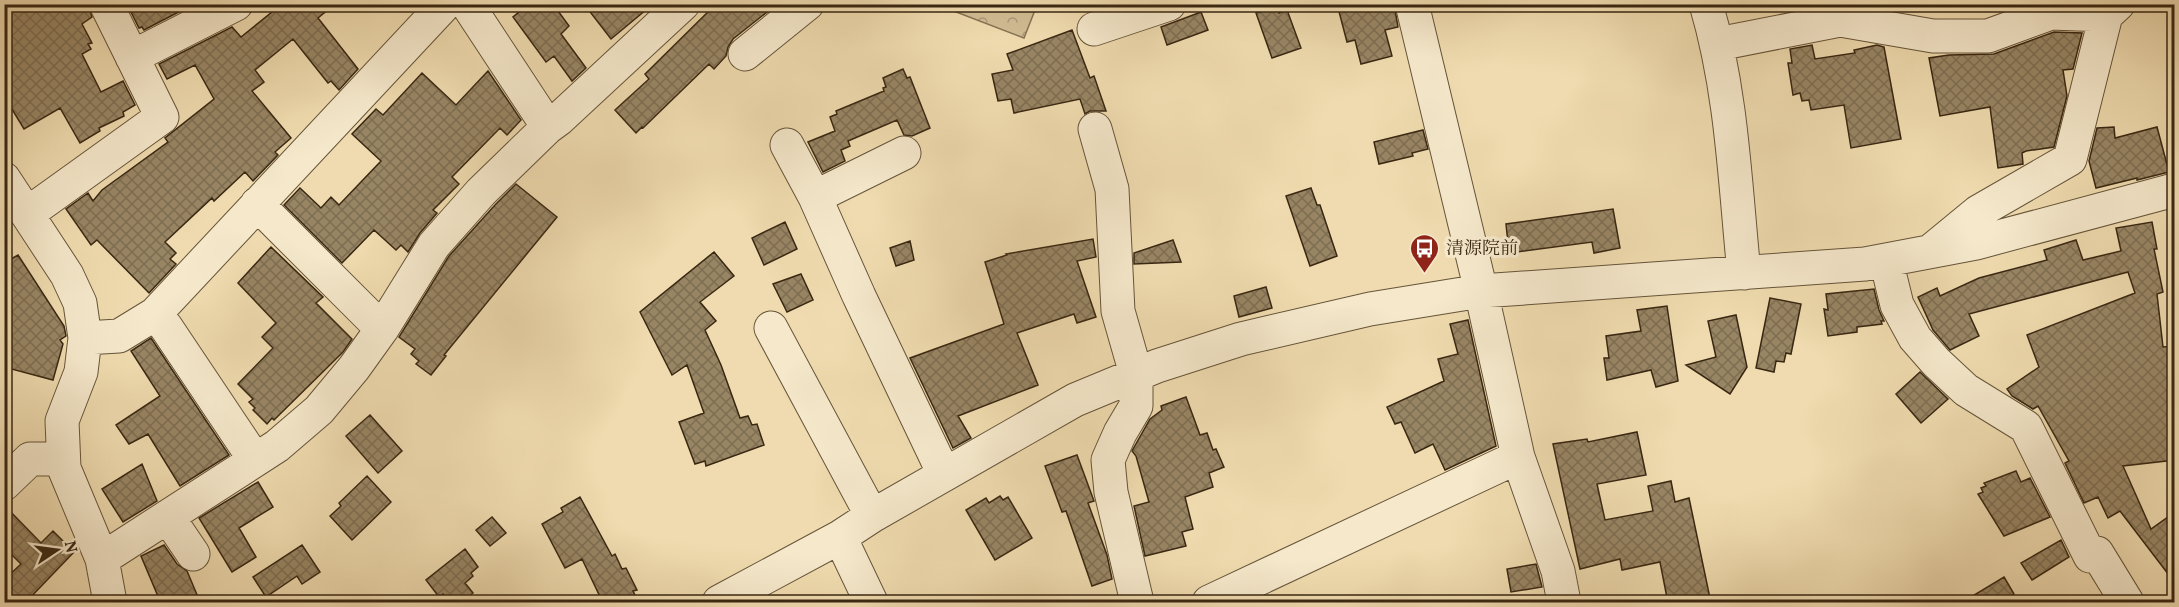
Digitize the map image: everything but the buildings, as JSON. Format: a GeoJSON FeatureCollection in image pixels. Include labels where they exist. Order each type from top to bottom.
{"type":"FeatureCollection","features":[{"type":"Feature","properties":{"kind":"street"},"geometry":{"type":"LineString","coordinates":[[27,214],[162,117],[106,4]]}},
{"type":"Feature","properties":{"kind":"street"},"geometry":{"type":"LineString","coordinates":[[132,57],[236,4]]}},
{"type":"Feature","properties":{"kind":"street"},"geometry":{"type":"LineString","coordinates":[[85,338],[119,336],[155,314],[445,4]]}},
{"type":"Feature","properties":{"kind":"street"},"geometry":{"type":"LineString","coordinates":[[467,4],[548,127]]}},
{"type":"Feature","properties":{"kind":"street"},"geometry":{"type":"LineString","coordinates":[[745,54],[807,4]]}},
{"type":"Feature","properties":{"kind":"street"},"geometry":{"type":"LineString","coordinates":[[1094,29],[1168,4]]}},
{"type":"Feature","properties":{"kind":"street"},"geometry":{"type":"LineString","coordinates":[[1412,4],[1518,457],[1558,571],[1564,603]]}},
{"type":"Feature","properties":{"kind":"street"},"geometry":{"type":"LineString","coordinates":[[1706,4],[1718,45],[1727,97],[1744,273]]}},
{"type":"Feature","properties":{"kind":"street"},"geometry":{"type":"LineString","coordinates":[[102,559],[278,446],[319,410],[354,369],[382,329],[434,245],[481,192],[559,119],[669,9]]}},
{"type":"Feature","properties":{"kind":"street"},"geometry":{"type":"LineString","coordinates":[[1718,45],[1840,20],[1933,36],[1988,36],[2050,13],[2112,10],[2070,159],[1978,212],[1929,252]]}},
{"type":"Feature","properties":{"kind":"street"},"geometry":{"type":"LineString","coordinates":[[1095,129],[1112,189],[1118,311],[1136,374],[1136,406],[1108,460],[1111,492],[1137,603]]}},
{"type":"Feature","properties":{"kind":"street"},"geometry":{"type":"LineString","coordinates":[[787,145],[815,197],[859,296],[944,474]]}},
{"type":"Feature","properties":{"kind":"street"},"geometry":{"type":"LineString","coordinates":[[815,197],[890,152]]}},
{"type":"Feature","properties":{"kind":"street"},"geometry":{"type":"LineString","coordinates":[[4,179],[67,275],[80,303],[85,338],[81,372],[62,421],[63,459],[64,468],[102,559],[110,603]]}},
{"type":"Feature","properties":{"kind":"street"},"geometry":{"type":"LineString","coordinates":[[719,603],[840,537],[944,474],[1075,400],[1136,374],[1253,336],[1370,309],[1481,291],[1865,264],[1976,243],[2175,190]]}},
{"type":"Feature","properties":{"kind":"street"},"geometry":{"type":"LineString","coordinates":[[257,204],[382,329]]}},
{"type":"Feature","properties":{"kind":"street"},"geometry":{"type":"LineString","coordinates":[[1886,260],[1897,305],[1915,338],[1936,362],[1966,390],[2026,427],[2094,554],[2127,603]]}},
{"type":"Feature","properties":{"kind":"street"},"geometry":{"type":"LineString","coordinates":[[155,314],[255,460]]}},
{"type":"Feature","properties":{"kind":"street"},"geometry":{"type":"LineString","coordinates":[[771,328],[872,516]]}},
{"type":"Feature","properties":{"kind":"street"},"geometry":{"type":"LineString","coordinates":[[1209,603],[1518,457]]}},
{"type":"Feature","properties":{"kind":"street"},"geometry":{"type":"LineString","coordinates":[[4,484],[30,459],[63,459]]}},
{"type":"Feature","properties":{"kind":"street"},"geometry":{"type":"LineString","coordinates":[[168,517],[193,554]]}},
{"type":"Feature","properties":{"kind":"street"},"geometry":{"type":"LineString","coordinates":[[840,537],[871,603]]}},
{"type":"Feature","properties":{"kind":"green space"},"geometry":{"type":"Polygon","coordinates":[[[938,5],[1037,5],[1024,38],[938,5]]]}},
{"type":"Feature","properties":{"kind":"place","name":"清源院前"},"geometry":{"type":"Point","coordinates":[1425,274]}}]}
